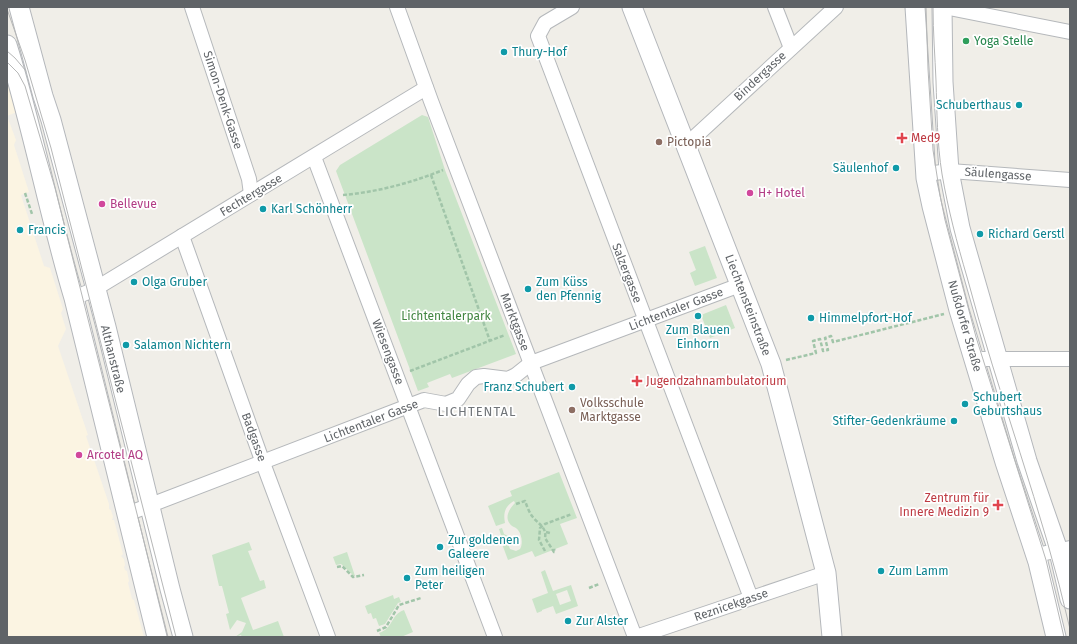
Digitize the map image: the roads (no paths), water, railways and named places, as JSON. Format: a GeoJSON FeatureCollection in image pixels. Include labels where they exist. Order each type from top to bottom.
{"type":"FeatureCollection","features":[{"type":"Feature","properties":{"kind":"street","name":"Althanstraße"},"geometry":{"type":"LineString","coordinates":[[19,7],[51,120],[95,289],[183,637]]}},
{"type":"Feature","properties":{"kind":"street","name":"Simon-Denk-Gasse"},"geometry":{"type":"LineString","coordinates":[[192,7],[249,179],[252,194]]}},
{"type":"Feature","properties":{"kind":"street","name":"Marktgasse"},"geometry":{"type":"LineString","coordinates":[[397,7],[426,88],[635,637]]}},
{"type":"Feature","properties":{"kind":"street","name":"Salzergasse"},"geometry":{"type":"LineString","coordinates":[[572,7],[545,23],[538,36],[751,598]]}},
{"type":"Feature","properties":{"kind":"street","name":"Liechtensteinstraße"},"geometry":{"type":"LineString","coordinates":[[632,7],[771,364],[826,573],[832,637]]}},
{"type":"Feature","properties":{"kind":"street"},"geometry":{"type":"LineString","coordinates":[[775,7],[791,48]]}},
{"type":"Feature","properties":{"kind":"street","name":"Bindergasse"},"geometry":{"type":"LineString","coordinates":[[685,146],[836,7]]}},
{"type":"Feature","properties":{"kind":"street","name":"Nußdorfer Straße"},"geometry":{"type":"LineString","coordinates":[[915,7],[926,174],[934,213],[959,310],[1005,462],[1036,555],[1056,637]]}},
{"type":"Feature","properties":{"kind":"street"},"geometry":{"type":"LineString","coordinates":[[943,7],[1070,32]]}},
{"type":"Feature","properties":{"kind":"street","name":"Nußdorfer Straße"},"geometry":{"type":"LineString","coordinates":[[943,7],[943,82],[949,171],[960,228],[1027,461],[1064,549],[1070,599]]}},
{"type":"Feature","properties":{"kind":"street","name":"Althanstraße"},"geometry":{"type":"LineString","coordinates":[[7,45],[19,85],[60,252],[74,298],[157,637]]}},
{"type":"Feature","properties":{"kind":"street","name":"Fechtergasse"},"geometry":{"type":"LineString","coordinates":[[74,298],[95,289],[426,88]]}},
{"type":"Feature","properties":{"kind":"street","name":"Wiesengasse"},"geometry":{"type":"LineString","coordinates":[[314,157],[495,637]]}},
{"type":"Feature","properties":{"kind":"street","name":"Säulengasse"},"geometry":{"type":"LineString","coordinates":[[926,174],[949,171],[1070,180]]}},
{"type":"Feature","properties":{"kind":"street","name":"Badgasse"},"geometry":{"type":"LineString","coordinates":[[182,236],[263,463],[328,637]]}},
{"type":"Feature","properties":{"kind":"street","name":"Lichtentaler Gasse"},"geometry":{"type":"LineString","coordinates":[[128,514],[424,400],[446,404],[458,399],[468,384],[476,377],[484,376],[508,378],[516,375],[530,363],[740,285]]}},
{"type":"Feature","properties":{"kind":"street"},"geometry":{"type":"LineString","coordinates":[[974,359],[1070,359]]}},
{"type":"Feature","properties":{"kind":"street"},"geometry":{"type":"LineString","coordinates":[[1036,555],[1064,549]]}},
{"type":"Feature","properties":{"kind":"street","name":"Reznicekgasse"},"geometry":{"type":"LineString","coordinates":[[635,637],[826,573]]}},
{"type":"Feature","properties":{"kind":"tram line"},"geometry":{"type":"LineString","coordinates":[[926,7],[933,150],[945,220],[976,337],[1046,560],[1064,637]]}},
{"type":"Feature","properties":{"kind":"tram line"},"geometry":{"type":"LineString","coordinates":[[933,7],[938,139],[940,162],[947,200],[956,239],[979,321],[1034,496],[1070,629]]}},
{"type":"Feature","properties":{"kind":"tram line"},"geometry":{"type":"LineString","coordinates":[[7,9],[25,60],[51,148],[176,637]]}},
{"type":"Feature","properties":{"kind":"tram line"},"geometry":{"type":"LineString","coordinates":[[7,51],[26,71]]}},
{"type":"Feature","properties":{"kind":"tram line"},"geometry":{"type":"LineString","coordinates":[[7,62],[18,73],[25,86],[55,188],[168,637]]}},
{"type":"Feature","properties":{"kind":"place","name":"Yoga Stelle"},"geometry":{"type":"Point","coordinates":[966,41]}},
{"type":"Feature","properties":{"kind":"place","name":"Thury-Hof"},"geometry":{"type":"Point","coordinates":[504,52]}},
{"type":"Feature","properties":{"kind":"place","name":"Schuberthaus"},"geometry":{"type":"Point","coordinates":[1019,105]}},
{"type":"Feature","properties":{"kind":"place","name":"Med9"},"geometry":{"type":"Point","coordinates":[902,138]}},
{"type":"Feature","properties":{"kind":"place","name":"Pictopia"},"geometry":{"type":"Point","coordinates":[659,142]}},
{"type":"Feature","properties":{"kind":"place","name":"Säulenhof"},"geometry":{"type":"Point","coordinates":[896,168]}},
{"type":"Feature","properties":{"kind":"place","name":"H+ Hotel"},"geometry":{"type":"Point","coordinates":[750,193]}},
{"type":"Feature","properties":{"kind":"place","name":"Bellevue"},"geometry":{"type":"Point","coordinates":[102,204]}},
{"type":"Feature","properties":{"kind":"place","name":"Karl Schönherr"},"geometry":{"type":"Point","coordinates":[263,209]}},
{"type":"Feature","properties":{"kind":"place","name":"Francis"},"geometry":{"type":"Point","coordinates":[20,230]}},
{"type":"Feature","properties":{"kind":"place","name":"Richard Gerstl"},"geometry":{"type":"Point","coordinates":[980,234]}},
{"type":"Feature","properties":{"kind":"place","name":"Olga Gruber"},"geometry":{"type":"Point","coordinates":[134,282]}},
{"type":"Feature","properties":{"kind":"place","name":"Zum Küss den Pfennig"},"geometry":{"type":"Point","coordinates":[528,289]}},
{"type":"Feature","properties":{"kind":"place","name":"Zum Blauen Einhorn"},"geometry":{"type":"Point","coordinates":[698,316]}},
{"type":"Feature","properties":{"kind":"place","name":"Himmelpfort-Hof"},"geometry":{"type":"Point","coordinates":[811,318]}},
{"type":"Feature","properties":{"kind":"place","name":"Salamon Nichtern"},"geometry":{"type":"Point","coordinates":[126,345]}},
{"type":"Feature","properties":{"kind":"place","name":"Jugendzahnambulatorium"},"geometry":{"type":"Point","coordinates":[637,381]}},
{"type":"Feature","properties":{"kind":"place","name":"Franz Schubert"},"geometry":{"type":"Point","coordinates":[572,387]}},
{"type":"Feature","properties":{"kind":"place","name":"Schubert Geburtshaus"},"geometry":{"type":"Point","coordinates":[965,404]}},
{"type":"Feature","properties":{"kind":"place","name":"Volksschule Marktgasse"},"geometry":{"type":"Point","coordinates":[572,410]}},
{"type":"Feature","properties":{"kind":"place","name":"Stifter-Gedenkräume"},"geometry":{"type":"Point","coordinates":[954,421]}},
{"type":"Feature","properties":{"kind":"place","name":"Arcotel AQ"},"geometry":{"type":"Point","coordinates":[79,455]}},
{"type":"Feature","properties":{"kind":"place","name":"Zentrum für Innere Medizin 9"},"geometry":{"type":"Point","coordinates":[998,505]}},
{"type":"Feature","properties":{"kind":"place","name":"Zur goldenen Galeere"},"geometry":{"type":"Point","coordinates":[440,547]}},
{"type":"Feature","properties":{"kind":"place","name":"Zum Lamm"},"geometry":{"type":"Point","coordinates":[881,571]}},
{"type":"Feature","properties":{"kind":"place","name":"Zum heiligen Peter"},"geometry":{"type":"Point","coordinates":[407,578]}},
{"type":"Feature","properties":{"kind":"place","name":"Zur Alster"},"geometry":{"type":"Point","coordinates":[568,621]}},
{"type":"Feature","properties":{"kind":"district","name":"LICHTENTAL"},"geometry":{"type":"Point","coordinates":[477,411]}},
{"type":"Feature","properties":{"kind":"park label","name":"Lichtentalerpark"},"geometry":{"type":"Point","coordinates":[446,316]}}]}
